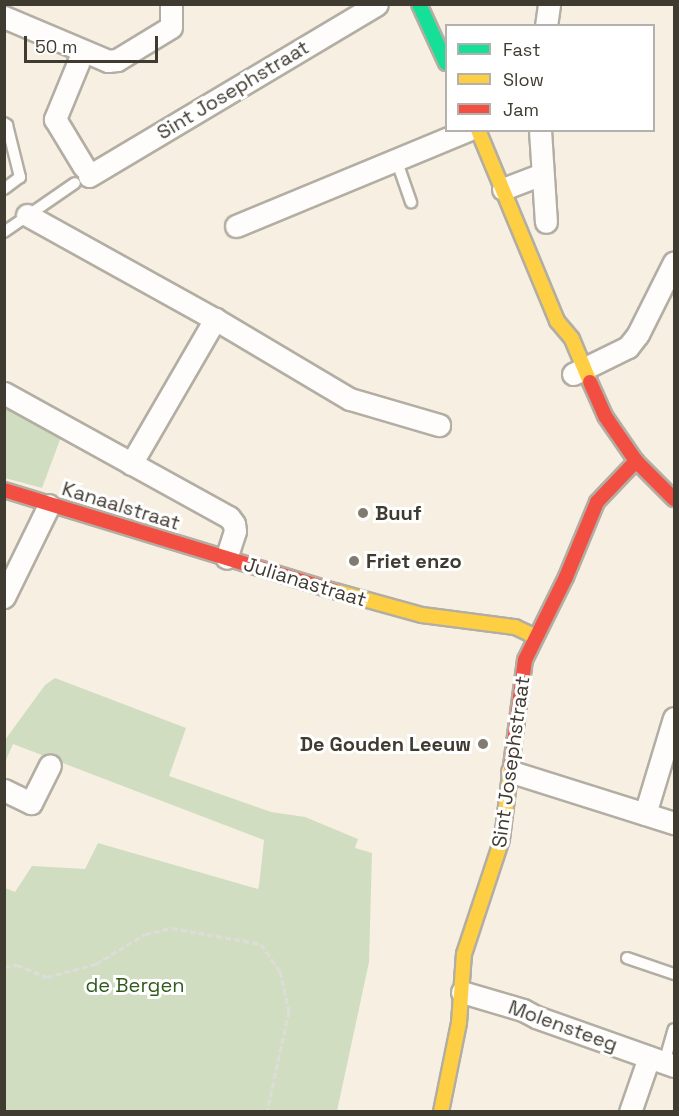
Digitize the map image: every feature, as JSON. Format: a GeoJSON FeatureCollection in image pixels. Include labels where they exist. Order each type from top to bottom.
{"type":"FeatureCollection","features":[{"type":"Feature","properties":{"kind":"street"},"geometry":{"type":"LineString","coordinates":[[4,17],[108,61],[117,60],[171,27],[171,4]]}},
{"type":"Feature","properties":{"kind":"street","name":"Sint Josephstraat"},"geometry":{"type":"LineString","coordinates":[[83,175],[377,4]]}},
{"type":"Feature","properties":{"kind":"street"},"geometry":{"type":"LineString","coordinates":[[419,4],[445,59]]}},
{"type":"Feature","properties":{"kind":"street"},"geometry":{"type":"LineString","coordinates":[[546,24],[549,4]]}},
{"type":"Feature","properties":{"kind":"street"},"geometry":{"type":"LineString","coordinates":[[83,51],[55,119],[83,175]]}},
{"type":"Feature","properties":{"kind":"street"},"geometry":{"type":"LineString","coordinates":[[236,226],[463,132]]}},
{"type":"Feature","properties":{"kind":"street"},"geometry":{"type":"LineString","coordinates":[[479,132],[557,321],[572,339],[578,372],[596,425],[664,502],[675,506]]}},
{"type":"Feature","properties":{"kind":"street"},"geometry":{"type":"LineString","coordinates":[[540,132],[546,222]]}},
{"type":"Feature","properties":{"kind":"street"},"geometry":{"type":"LineString","coordinates":[[503,189],[542,174]]}},
{"type":"Feature","properties":{"kind":"street"},"geometry":{"type":"LineString","coordinates":[[27,215],[216,319],[350,399],[439,425]]}},
{"type":"Feature","properties":{"kind":"street"},"geometry":{"type":"LineString","coordinates":[[578,372],[628,347],[638,334],[675,262]]}},
{"type":"Feature","properties":{"kind":"street"},"geometry":{"type":"LineString","coordinates":[[131,464],[216,319]]}},
{"type":"Feature","properties":{"kind":"street","name":"Julianastraat"},"geometry":{"type":"LineString","coordinates":[[4,393],[229,517],[234,524],[235,531],[226,558],[389,608],[514,627],[536,637]]}},
{"type":"Feature","properties":{"kind":"street"},"geometry":{"type":"LineString","coordinates":[[632,465],[675,499]]}},
{"type":"Feature","properties":{"kind":"street","name":"Sint Josephstraat"},"geometry":{"type":"LineString","coordinates":[[441,1112],[459,1023],[464,954],[497,860],[512,772],[525,660],[566,577],[597,502],[632,465]]}},
{"type":"Feature","properties":{"kind":"street","name":"Kanaalstraat"},"geometry":{"type":"LineString","coordinates":[[4,490],[226,558]]}},
{"type":"Feature","properties":{"kind":"street"},"geometry":{"type":"LineString","coordinates":[[4,597],[49,505]]}},
{"type":"Feature","properties":{"kind":"street"},"geometry":{"type":"LineString","coordinates":[[645,814],[675,718]]}},
{"type":"Feature","properties":{"kind":"street"},"geometry":{"type":"LineString","coordinates":[[4,790],[31,803],[50,765]]}},
{"type":"Feature","properties":{"kind":"street"},"geometry":{"type":"LineString","coordinates":[[512,772],[675,823]]}},
{"type":"Feature","properties":{"kind":"street","name":"Molensteeg"},"geometry":{"type":"LineString","coordinates":[[462,992],[523,1010],[536,1017],[662,1062]]}},
{"type":"Feature","properties":{"kind":"street"},"geometry":{"type":"LineString","coordinates":[[630,1112],[662,1062]]}},
{"type":"Feature","properties":{"kind":"lane"},"geometry":{"type":"LineString","coordinates":[[4,123],[7,124],[20,177],[4,189]]}},
{"type":"Feature","properties":{"kind":"lane"},"geometry":{"type":"LineString","coordinates":[[396,159],[411,202]]}},
{"type":"Feature","properties":{"kind":"lane","name":"Sint Josephstraat"},"geometry":{"type":"LineString","coordinates":[[4,232],[83,175]]}},
{"type":"Feature","properties":{"kind":"lane"},"geometry":{"type":"LineString","coordinates":[[627,958],[675,974]]}},
{"type":"Feature","properties":{"kind":"lane"},"geometry":{"type":"LineString","coordinates":[[662,1062],[675,1029]]}},
{"type":"Feature","properties":{"kind":"path"},"geometry":{"type":"LineString","coordinates":[[4,967],[17,965],[47,977],[96,964],[145,934],[172,928],[261,944],[280,971],[289,1011],[267,1112]]}},
{"type":"Feature","properties":{"kind":"green space"},"geometry":{"type":"Polygon","coordinates":[[[4,406],[61,437],[42,488],[5,478],[4,406]]]}},
{"type":"Feature","properties":{"kind":"green space","name":"de Bergen"},"geometry":{"type":"Polygon","coordinates":[[[55,678],[186,728],[169,776],[271,812],[305,817],[358,839],[355,848],[372,853],[369,962],[337,1111],[5,1111],[5,888],[15,892],[32,866],[85,869],[98,843],[258,889],[259,886],[264,840],[13,744],[5,762],[5,740],[45,685],[55,678]]]}},
{"type":"Feature","properties":{"kind":"traffic: fast"},"geometry":{"type":"LineString","coordinates":[[419,4],[445,61]]}},
{"type":"Feature","properties":{"kind":"traffic: slow"},"geometry":{"type":"LineString","coordinates":[[479,132],[557,321],[572,339],[590,382]]}},
{"type":"Feature","properties":{"kind":"traffic: slow"},"geometry":{"type":"LineString","coordinates":[[335,591],[422,615],[515,627],[536,637]]}},
{"type":"Feature","properties":{"kind":"traffic: slow"},"geometry":{"type":"LineString","coordinates":[[441,1112],[459,1023],[464,954],[502,839],[511,766]]}},
{"type":"Feature","properties":{"kind":"traffic: jam"},"geometry":{"type":"LineString","coordinates":[[590,382],[605,416],[636,461],[674,499]]}},
{"type":"Feature","properties":{"kind":"traffic: jam"},"geometry":{"type":"LineString","coordinates":[[511,766],[525,660],[566,577],[597,502],[636,461]]}},
{"type":"Feature","properties":{"kind":"traffic: jam"},"geometry":{"type":"LineString","coordinates":[[4,490],[335,591]]}},
{"type":"Feature","properties":{"kind":"place","name":"Buuf"},"geometry":{"type":"Point","coordinates":[363,513]}},
{"type":"Feature","properties":{"kind":"place","name":"Friet enzo"},"geometry":{"type":"Point","coordinates":[354,561]}},
{"type":"Feature","properties":{"kind":"place","name":"De Gouden Leeuw"},"geometry":{"type":"Point","coordinates":[483,744]}}]}
